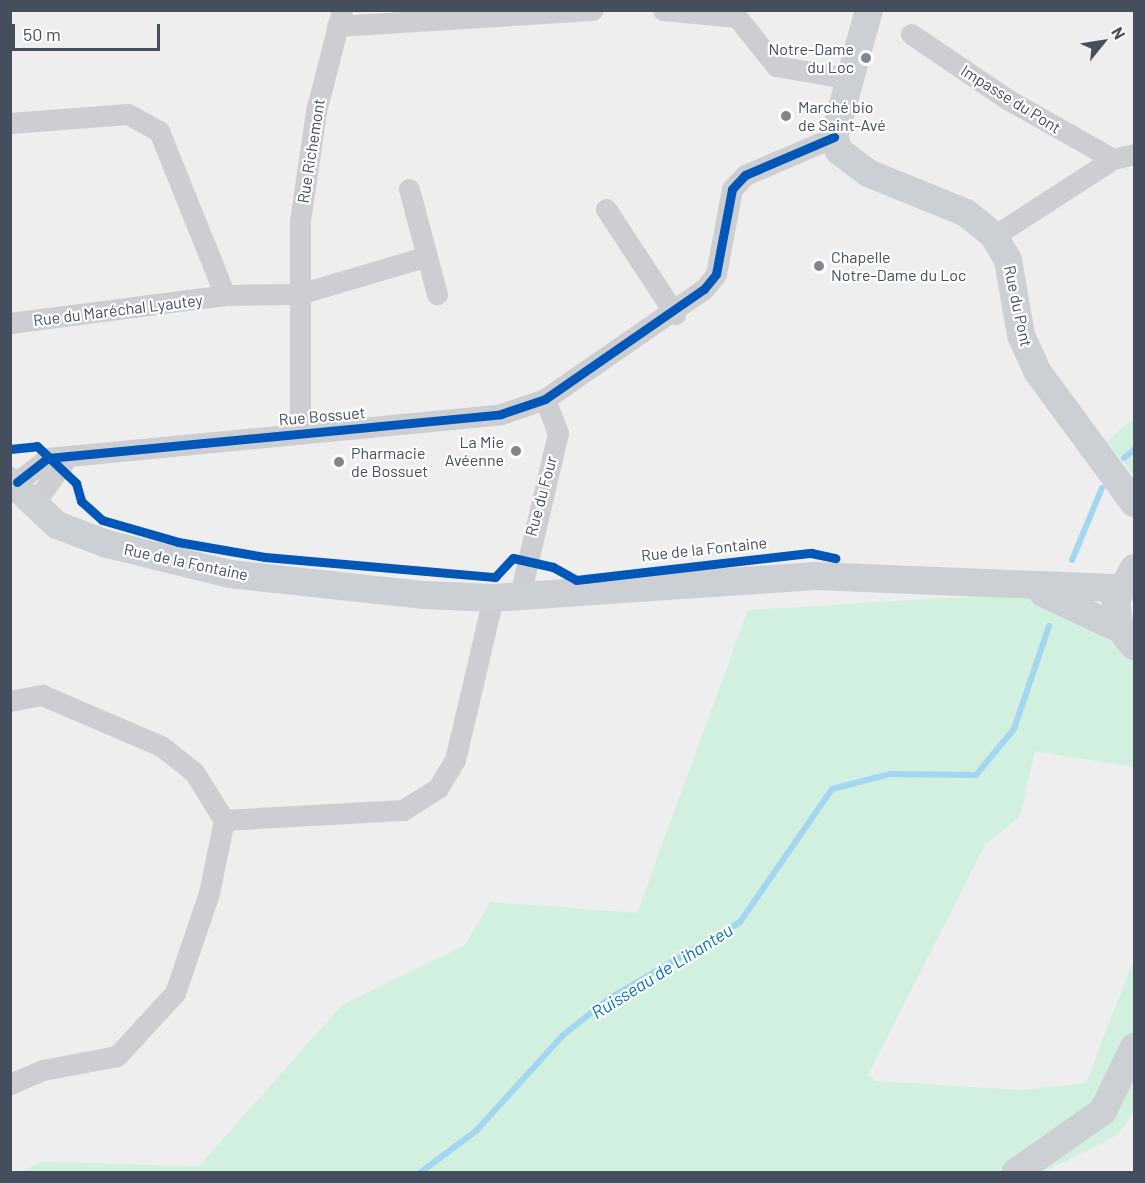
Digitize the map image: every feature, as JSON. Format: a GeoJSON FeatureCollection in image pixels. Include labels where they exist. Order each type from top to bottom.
{"type":"FeatureCollection","features":[{"type":"Feature","properties":{"kind":"main road"},"geometry":{"type":"LineString","coordinates":[[834,137],[869,10]]}},
{"type":"Feature","properties":{"kind":"main road","name":"Rue du Pont"},"geometry":{"type":"LineString","coordinates":[[834,137],[846,161],[966,213],[994,236],[1008,260],[1021,335],[1037,370],[1134,503]]}},
{"type":"Feature","properties":{"kind":"main road","name":"Rue de la Fontaine"},"geometry":{"type":"LineString","coordinates":[[21,488],[57,525],[106,544],[230,574],[507,597],[815,576],[927,576],[1030,588],[1127,578]]}},
{"type":"Feature","properties":{"kind":"main road"},"geometry":{"type":"LineString","coordinates":[[1127,578],[1127,637]]}},
{"type":"Feature","properties":{"kind":"main road","name":"Rue de la Fontaine"},"geometry":{"type":"LineString","coordinates":[[1030,588],[1127,637]]}},
{"type":"Feature","properties":{"kind":"main road"},"geometry":{"type":"LineString","coordinates":[[1016,1173],[1103,1111],[1134,1047]]}},
{"type":"Feature","properties":{"kind":"street"},"geometry":{"type":"LineString","coordinates":[[339,19],[592,10]]}},
{"type":"Feature","properties":{"kind":"street"},"geometry":{"type":"LineString","coordinates":[[663,10],[737,16],[776,66],[851,79]]}},
{"type":"Feature","properties":{"kind":"street","name":"Rue Richemont"},"geometry":{"type":"LineString","coordinates":[[300,433],[299,294],[302,210],[316,111],[339,19]]}},
{"type":"Feature","properties":{"kind":"street","name":"Impasse du Pont"},"geometry":{"type":"LineString","coordinates":[[911,34],[1007,99],[1113,159]]}},
{"type":"Feature","properties":{"kind":"street","name":"Rue du Maréchal Lyautey"},"geometry":{"type":"LineString","coordinates":[[10,123],[128,114],[159,130],[225,295]]}},
{"type":"Feature","properties":{"kind":"street","name":"Rue Bossuet"},"geometry":{"type":"LineString","coordinates":[[21,488],[68,456],[501,414],[545,399],[619,347],[675,314],[716,274],[732,189],[745,175],[834,137]]}},
{"type":"Feature","properties":{"kind":"street"},"geometry":{"type":"LineString","coordinates":[[994,236],[1113,159],[1134,154]]}},
{"type":"Feature","properties":{"kind":"street"},"geometry":{"type":"LineString","coordinates":[[409,189],[425,257],[437,294]]}},
{"type":"Feature","properties":{"kind":"street"},"geometry":{"type":"LineString","coordinates":[[606,209],[675,314]]}},
{"type":"Feature","properties":{"kind":"street"},"geometry":{"type":"LineString","coordinates":[[299,294],[425,257]]}},
{"type":"Feature","properties":{"kind":"street","name":"Rue du Maréchal Lyautey"},"geometry":{"type":"LineString","coordinates":[[10,323],[225,295],[299,294]]}},
{"type":"Feature","properties":{"kind":"street","name":"Rue du Four"},"geometry":{"type":"LineString","coordinates":[[224,820],[353,816],[422,802],[438,788],[466,734],[558,433],[545,399]]}},
{"type":"Feature","properties":{"kind":"street"},"geometry":{"type":"LineString","coordinates":[[10,701],[42,696],[161,746],[194,772],[224,820],[209,893],[175,993],[117,1056],[43,1070],[10,1084]]}},
{"type":"Feature","properties":{"kind":"green space"},"geometry":{"type":"Polygon","coordinates":[[[1134,418],[1134,476],[1107,441],[1134,418]]]}},
{"type":"Feature","properties":{"kind":"green space"},"geometry":{"type":"Polygon","coordinates":[[[1011,594],[1035,599],[1099,632],[1134,659],[1134,767],[1035,751],[1020,816],[985,845],[868,1075],[876,1081],[1021,1090],[1086,1083],[1134,959],[1134,1111],[1117,1135],[1044,1172],[21,1172],[41,1162],[199,1166],[342,1005],[465,945],[490,902],[637,913],[748,610],[1011,594]]]}},
{"type":"Feature","properties":{"kind":"waterway","name":"Ruisseau de Lihanteu"},"geometry":{"type":"LineString","coordinates":[[1124,458],[1134,450]]}},
{"type":"Feature","properties":{"kind":"waterway","name":"Ruisseau de Lihanteu"},"geometry":{"type":"LineString","coordinates":[[1072,560],[1102,488]]}},
{"type":"Feature","properties":{"kind":"waterway","name":"Ruisseau de Lihanteu"},"geometry":{"type":"LineString","coordinates":[[421,1172],[476,1131],[562,1036],[610,998],[740,922],[832,789],[890,774],[976,775],[1014,729],[1049,626]]}},
{"type":"Feature","properties":{"kind":"cycle path"},"geometry":{"type":"LineString","coordinates":[[17,482],[48,458],[501,414],[545,399],[704,289],[716,274],[732,189],[745,175],[834,137]]}},
{"type":"Feature","properties":{"kind":"cycle path"},"geometry":{"type":"LineString","coordinates":[[10,449],[37,446],[76,483],[81,501],[102,520],[178,542],[265,557],[495,577],[513,558],[553,567],[576,580],[811,553],[835,558]]}},
{"type":"Feature","properties":{"kind":"place","name":"Notre-Dame du Loc"},"geometry":{"type":"Point","coordinates":[866,58]}},
{"type":"Feature","properties":{"kind":"place","name":"Marché bio de Saint-Avé"},"geometry":{"type":"Point","coordinates":[786,116]}},
{"type":"Feature","properties":{"kind":"place","name":"Chapelle Notre-Dame du Loc"},"geometry":{"type":"Point","coordinates":[819,266]}},
{"type":"Feature","properties":{"kind":"place","name":"La Mie Avéenne"},"geometry":{"type":"Point","coordinates":[516,451]}},
{"type":"Feature","properties":{"kind":"place","name":"Pharmacie de Bossuet"},"geometry":{"type":"Point","coordinates":[339,462]}}]}
